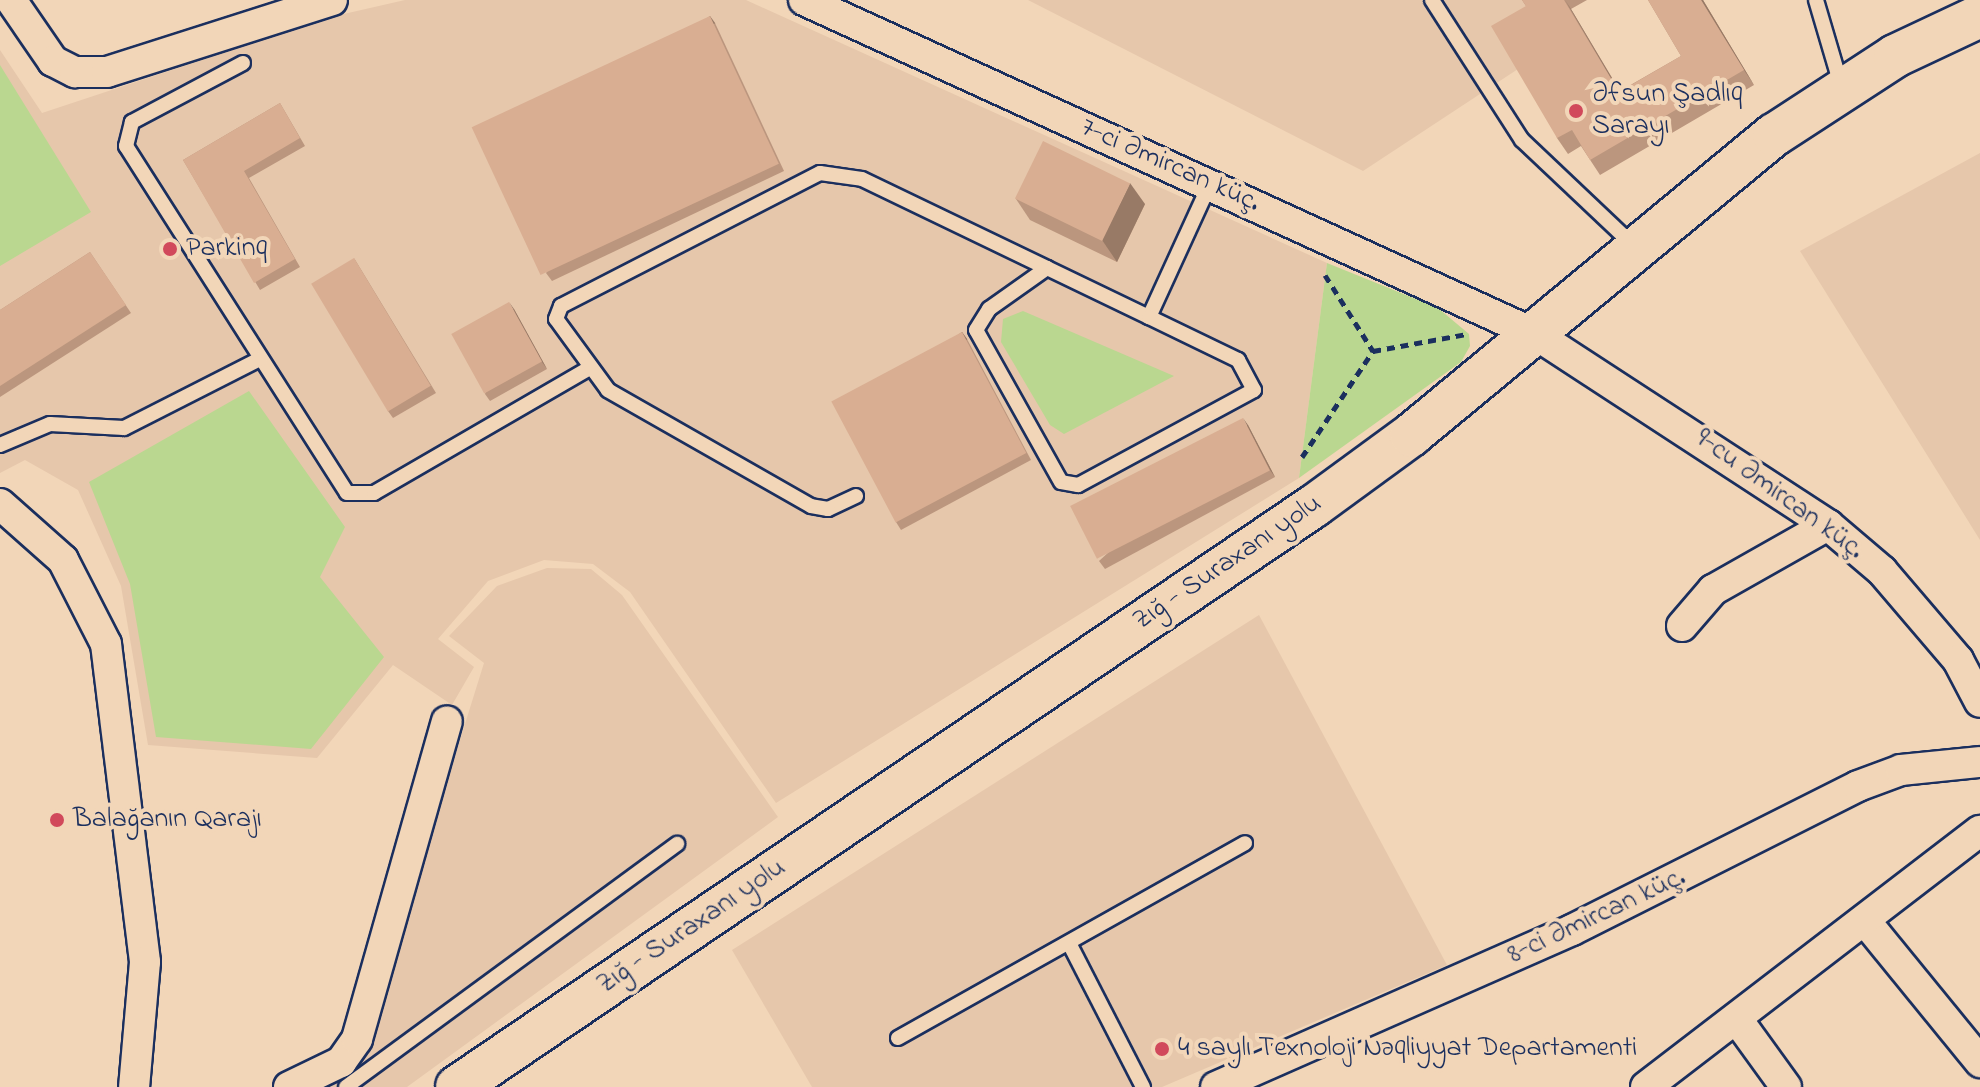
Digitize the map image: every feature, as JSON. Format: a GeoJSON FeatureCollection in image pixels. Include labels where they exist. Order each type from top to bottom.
{"type":"FeatureCollection","features":[{"type":"Feature","properties":{"kind":"main road","name":"Zığ - Suraxanı yolu"},"geometry":{"type":"LineString","coordinates":[[457,1087],[1314,506],[1535,334],[1636,248],[1843,89],[1980,16]]}},
{"type":"Feature","properties":{"kind":"street"},"geometry":{"type":"LineString","coordinates":[[11,0],[53,61],[85,72],[107,72],[332,0]]}},
{"type":"Feature","properties":{"kind":"street","name":"7-ci Əmircan küç."},"geometry":{"type":"LineString","coordinates":[[804,0],[1535,334]]}},
{"type":"Feature","properties":{"kind":"street","name":"9-cu Əmircan küç."},"geometry":{"type":"LineString","coordinates":[[1535,334],[1828,525],[1882,571],[1958,660],[1980,702]]}},
{"type":"Feature","properties":{"kind":"street"},"geometry":{"type":"LineString","coordinates":[[1,503],[63,560],[106,644],[145,962],[134,1087]]}},
{"type":"Feature","properties":{"kind":"street"},"geometry":{"type":"LineString","coordinates":[[1682,626],[1713,590],[1828,525]]}},
{"type":"Feature","properties":{"kind":"street"},"geometry":{"type":"LineString","coordinates":[[289,1087],[341,1062],[357,1039],[447,721]]}},
{"type":"Feature","properties":{"kind":"street","name":"8-ci Əmircan küç."},"geometry":{"type":"LineString","coordinates":[[1216,1087],[1572,930],[1858,786],[1901,770],[1980,762]]}},
{"type":"Feature","properties":{"kind":"street"},"geometry":{"type":"LineString","coordinates":[[1646,1087],[1739,1022],[1980,831]]}},
{"type":"Feature","properties":{"kind":"street"},"geometry":{"type":"LineString","coordinates":[[1866,922],[1980,1062]]}},
{"type":"Feature","properties":{"kind":"street"},"geometry":{"type":"LineString","coordinates":[[1739,1022],[1786,1087]]}},
{"type":"Feature","properties":{"kind":"lane"},"geometry":{"type":"LineString","coordinates":[[1432,0],[1508,123],[1636,248]]}},
{"type":"Feature","properties":{"kind":"lane"},"geometry":{"type":"LineString","coordinates":[[1816,0],[1843,89]]}},
{"type":"Feature","properties":{"kind":"lane"},"geometry":{"type":"LineString","coordinates":[[243,63],[132,122],[125,133],[133,160],[347,493],[359,497],[586,370]]}},
{"type":"Feature","properties":{"kind":"lane"},"geometry":{"type":"LineString","coordinates":[[856,496],[828,509],[811,506],[608,390],[586,370],[556,319],[561,306],[820,173],[862,179],[1149,317],[1238,360],[1254,390],[1078,485],[1061,482],[976,330],[989,309],[1047,268]]}},
{"type":"Feature","properties":{"kind":"lane"},"geometry":{"type":"LineString","coordinates":[[1149,317],[1210,184]]}},
{"type":"Feature","properties":{"kind":"lane"},"geometry":{"type":"LineString","coordinates":[[0,445],[50,424],[124,428],[260,359]]}},
{"type":"Feature","properties":{"kind":"lane"},"geometry":{"type":"LineString","coordinates":[[898,1038],[1245,843]]}},
{"type":"Feature","properties":{"kind":"lane"},"geometry":{"type":"LineString","coordinates":[[346,1087],[677,844]]}},
{"type":"Feature","properties":{"kind":"lane"},"geometry":{"type":"LineString","coordinates":[[1069,943],[1143,1087]]}},
{"type":"Feature","properties":{"kind":"path"},"geometry":{"type":"LineString","coordinates":[[1325,275],[1373,351]]}},
{"type":"Feature","properties":{"kind":"path"},"geometry":{"type":"LineString","coordinates":[[1302,457],[1373,351],[1469,334]]}},
{"type":"Feature","properties":{"kind":"shaded area"},"geometry":{"type":"Polygon","coordinates":[[[405,0],[746,0],[1327,263],[1299,478],[776,803],[630,592],[593,564],[544,560],[488,581],[438,639],[474,667],[452,705],[393,665],[317,758],[148,745],[121,586],[78,490],[25,460],[0,473],[0,50],[42,113],[335,16],[405,0]]]}},
{"type":"Feature","properties":{"kind":"shaded area"},"geometry":{"type":"Polygon","coordinates":[[[1028,0],[1524,0],[1537,21],[1518,69],[1363,171],[1028,0]]]}},
{"type":"Feature","properties":{"kind":"shaded area"},"geometry":{"type":"Polygon","coordinates":[[[1980,153],[1980,540],[1800,251],[1980,153]]]}},
{"type":"Feature","properties":{"kind":"shaded area"},"geometry":{"type":"Polygon","coordinates":[[[547,568],[591,569],[622,595],[778,817],[407,1087],[316,1087],[358,1067],[484,663],[449,636],[497,586],[547,568]]]}},
{"type":"Feature","properties":{"kind":"shaded area"},"geometry":{"type":"Polygon","coordinates":[[[1259,615],[1447,965],[1162,1087],[812,1087],[732,950],[1259,615]]]}},
{"type":"Feature","properties":{"kind":"green space"},"geometry":{"type":"Polygon","coordinates":[[[0,65],[91,212],[0,266],[0,65]]]}},
{"type":"Feature","properties":{"kind":"green space"},"geometry":{"type":"Polygon","coordinates":[[[1327,263],[1438,308],[1469,334],[1470,346],[1461,362],[1299,478],[1327,263]]]}},
{"type":"Feature","properties":{"kind":"green space"},"geometry":{"type":"Polygon","coordinates":[[[1023,311],[1174,376],[1064,434],[1050,425],[1001,342],[1003,319],[1023,311]]]}},
{"type":"Feature","properties":{"kind":"green space"},"geometry":{"type":"Polygon","coordinates":[[[249,391],[345,527],[320,577],[384,657],[311,749],[156,737],[130,584],[89,482],[249,391]]]}},
{"type":"Feature","properties":{"kind":"building"},"geometry":{"type":"Polygon","coordinates":[[[1522,0],[1564,0],[1619,92],[1681,56],[1648,0],[1701,0],[1744,70],[1590,160],[1572,130],[1557,138],[1491,26],[1526,6],[1522,0]]]}},
{"type":"Feature","properties":{"kind":"building"},"geometry":{"type":"Polygon","coordinates":[[[710,16],[779,164],[541,275],[472,127],[710,16]]]}},
{"type":"Feature","properties":{"kind":"building"},"geometry":{"type":"Polygon","coordinates":[[[280,103],[300,138],[244,171],[295,259],[254,283],[183,160],[280,103]]]}},
{"type":"Feature","properties":{"kind":"building"},"geometry":{"type":"Polygon","coordinates":[[[1043,141],[1130,184],[1102,241],[1015,199],[1043,141]]]}},
{"type":"Feature","properties":{"kind":"building"},"geometry":{"type":"Polygon","coordinates":[[[90,252],[126,305],[0,386],[0,310],[90,252]]]}},
{"type":"Feature","properties":{"kind":"building"},"geometry":{"type":"Polygon","coordinates":[[[354,258],[431,386],[388,411],[311,284],[354,258]]]}},
{"type":"Feature","properties":{"kind":"building"},"geometry":{"type":"Polygon","coordinates":[[[509,302],[542,361],[484,393],[451,334],[509,302]]]}},
{"type":"Feature","properties":{"kind":"building"},"geometry":{"type":"Polygon","coordinates":[[[962,332],[1026,453],[896,522],[831,401],[962,332]]]}},
{"type":"Feature","properties":{"kind":"building"},"geometry":{"type":"Polygon","coordinates":[[[1243,418],[1270,471],[1097,559],[1070,506],[1243,418]]]}},
{"type":"Feature","properties":{"kind":"place","name":"Əfsun Şadlıq Sarayı"},"geometry":{"type":"Point","coordinates":[1576,111]}},
{"type":"Feature","properties":{"kind":"place","name":"Parkinq"},"geometry":{"type":"Point","coordinates":[170,249]}},
{"type":"Feature","properties":{"kind":"place","name":"Balağanın Qarajı"},"geometry":{"type":"Point","coordinates":[57,820]}},
{"type":"Feature","properties":{"kind":"place","name":"4 saylı Texnoloji Nəqliyyat Departamenti"},"geometry":{"type":"Point","coordinates":[1162,1049]}}]}
